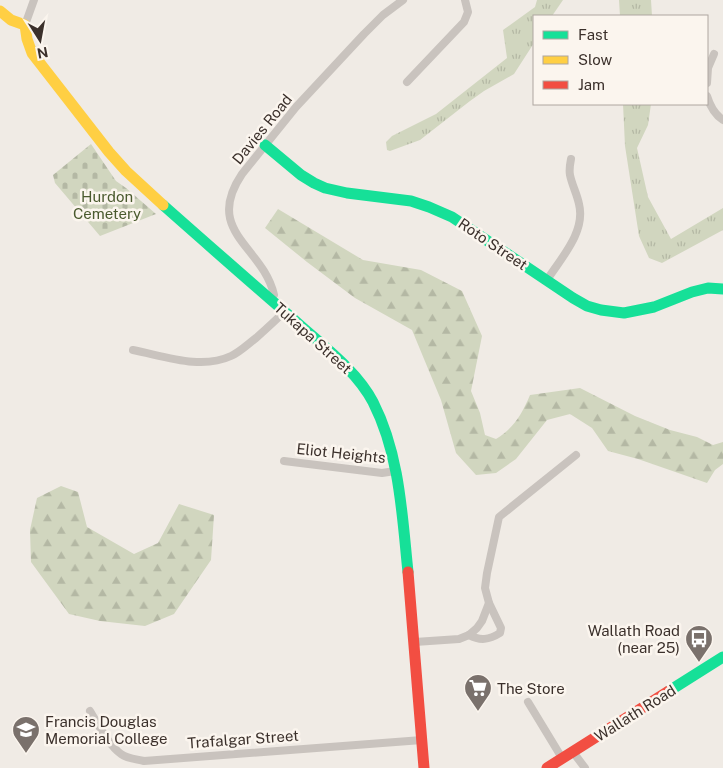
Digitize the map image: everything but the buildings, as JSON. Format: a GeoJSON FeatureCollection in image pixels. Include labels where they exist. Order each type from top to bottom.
{"type":"FeatureCollection","features":[{"type":"Feature","properties":{"kind":"street"},"geometry":{"type":"LineString","coordinates":[[0,11],[10,20],[25,25],[34,0]]}},
{"type":"Feature","properties":{"kind":"street","name":"Davies Road"},"geometry":{"type":"LineString","coordinates":[[270,299],[274,295],[270,281],[232,225],[229,209],[231,194],[236,183],[296,107],[383,15],[403,0]]}},
{"type":"Feature","properties":{"kind":"street"},"geometry":{"type":"LineString","coordinates":[[406,82],[464,22],[468,12],[465,0]]}},
{"type":"Feature","properties":{"kind":"street","name":"Tukapa Street"},"geometry":{"type":"LineString","coordinates":[[25,25],[27,44],[32,53],[126,171],[340,361],[358,380],[374,402],[384,427],[396,471],[415,642],[424,768]]}},
{"type":"Feature","properties":{"kind":"street"},"geometry":{"type":"LineString","coordinates":[[708,68],[714,54]]}},
{"type":"Feature","properties":{"kind":"street"},"geometry":{"type":"LineString","coordinates":[[708,99],[715,113],[723,120]]}},
{"type":"Feature","properties":{"kind":"street","name":"Roto Street"},"geometry":{"type":"LineString","coordinates":[[265,145],[301,174],[325,187],[352,194],[407,200],[452,217],[587,306],[618,313],[638,311],[654,307],[692,292],[708,288],[723,289]]}},
{"type":"Feature","properties":{"kind":"street"},"geometry":{"type":"LineString","coordinates":[[547,280],[572,242],[580,221],[580,205],[570,174],[571,159]]}},
{"type":"Feature","properties":{"kind":"street"},"geometry":{"type":"LineString","coordinates":[[133,350],[191,362],[214,362],[232,356],[284,312]]}},
{"type":"Feature","properties":{"kind":"street"},"geometry":{"type":"LineString","coordinates":[[469,635],[476,639],[488,639],[500,633],[501,628],[488,604],[485,588],[499,517],[576,455]]}},
{"type":"Feature","properties":{"kind":"street","name":"Eliot Heights"},"geometry":{"type":"LineString","coordinates":[[284,462],[382,473],[396,471]]}},
{"type":"Feature","properties":{"kind":"street"},"geometry":{"type":"LineString","coordinates":[[415,642],[459,639],[469,635],[482,621],[488,604]]}},
{"type":"Feature","properties":{"kind":"street","name":"Wallath Road"},"geometry":{"type":"LineString","coordinates":[[547,768],[723,657]]}},
{"type":"Feature","properties":{"kind":"street"},"geometry":{"type":"LineString","coordinates":[[528,702],[562,758]]}},
{"type":"Feature","properties":{"kind":"street","name":"Trafalgar Street"},"geometry":{"type":"LineString","coordinates":[[90,711],[112,745],[120,753],[131,759],[144,760],[422,740]]}},
{"type":"Feature","properties":{"kind":"street"},"geometry":{"type":"LineString","coordinates":[[574,752],[585,768]]}},
{"type":"Feature","properties":{"kind":"green space"},"geometry":{"type":"Polygon","coordinates":[[[537,0],[563,0],[553,15],[533,15],[533,45],[514,74],[484,91],[420,140],[390,151],[387,150],[386,142],[392,136],[436,114],[507,58],[503,30],[535,7],[537,0]]]}},
{"type":"Feature","properties":{"kind":"green space"},"geometry":{"type":"Polygon","coordinates":[[[619,0],[651,0],[652,15],[620,15],[619,0]]]}},
{"type":"Feature","properties":{"kind":"green space"},"geometry":{"type":"Polygon","coordinates":[[[623,105],[651,105],[648,125],[637,148],[648,197],[671,239],[723,208],[723,230],[662,263],[649,258],[639,236],[625,146],[623,105]]]}},
{"type":"Feature","properties":{"kind":"green space","name":"Hurdon Cemetery"},"geometry":{"type":"Polygon","coordinates":[[[91,144],[116,181],[156,214],[100,236],[55,183],[53,175],[91,144]]]}},
{"type":"Feature","properties":{"kind":"green space"},"geometry":{"type":"Polygon","coordinates":[[[278,209],[363,260],[421,270],[462,291],[482,336],[471,391],[480,413],[485,435],[496,439],[508,430],[520,414],[530,395],[580,388],[635,416],[670,430],[697,437],[713,445],[723,442],[723,464],[715,470],[707,483],[638,459],[608,451],[592,428],[570,414],[547,420],[516,459],[496,473],[476,475],[456,453],[441,400],[412,330],[355,298],[265,228],[278,209]]]}},
{"type":"Feature","properties":{"kind":"green space"},"geometry":{"type":"Polygon","coordinates":[[[61,486],[78,492],[87,527],[134,554],[158,543],[179,504],[214,515],[211,560],[174,614],[145,626],[100,621],[69,614],[31,562],[30,530],[37,498],[61,486]]]}},
{"type":"Feature","properties":{"kind":"traffic: fast"},"geometry":{"type":"LineString","coordinates":[[265,145],[301,175],[325,188],[347,193],[411,201],[452,217],[587,306],[624,313],[654,307],[692,292],[708,288],[723,289]]}},
{"type":"Feature","properties":{"kind":"traffic: fast"},"geometry":{"type":"LineString","coordinates":[[163,205],[336,357],[366,390],[382,422],[394,464],[408,572]]}},
{"type":"Feature","properties":{"kind":"traffic: fast"},"geometry":{"type":"LineString","coordinates":[[669,691],[723,657]]}},
{"type":"Feature","properties":{"kind":"traffic: slow"},"geometry":{"type":"LineString","coordinates":[[0,11],[11,20],[25,25],[32,53],[109,152],[126,171],[163,205]]}},
{"type":"Feature","properties":{"kind":"traffic: jam"},"geometry":{"type":"LineString","coordinates":[[408,572],[424,768]]}},
{"type":"Feature","properties":{"kind":"traffic: jam"},"geometry":{"type":"LineString","coordinates":[[547,768],[669,691]]}},
{"type":"Feature","properties":{"kind":"place","name":"Wallath Road (near 25)"},"geometry":{"type":"Point","coordinates":[699,663]}},
{"type":"Feature","properties":{"kind":"place","name":"The Store"},"geometry":{"type":"Point","coordinates":[478,712]}},
{"type":"Feature","properties":{"kind":"place","name":"Francis Douglas Memorial College"},"geometry":{"type":"Point","coordinates":[26,754]}}]}
